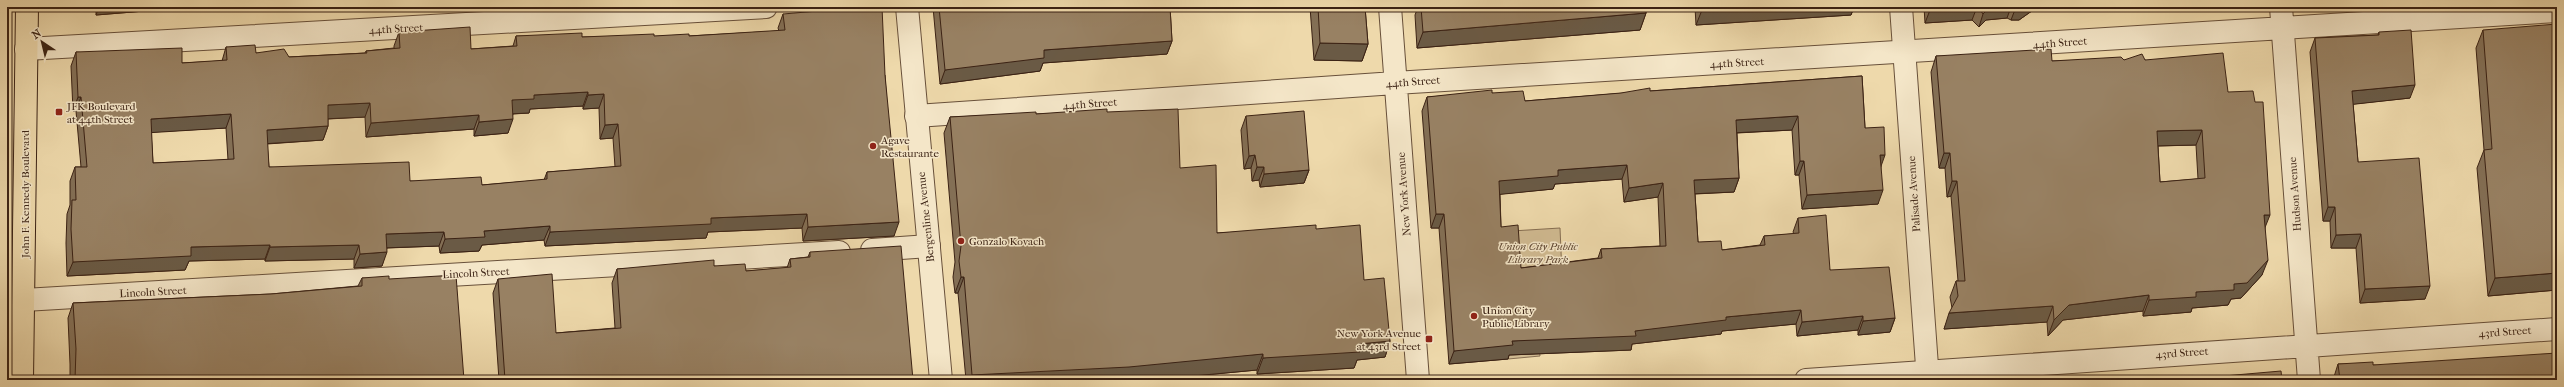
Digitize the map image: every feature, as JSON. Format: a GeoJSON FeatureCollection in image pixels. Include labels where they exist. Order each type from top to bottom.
{"type":"FeatureCollection","features":[{"type":"Feature","properties":{"kind":"main road","name":"John F. Kennedy Boulevard"},"geometry":{"type":"LineString","coordinates":[[17,375],[24,300],[27,7]]}},
{"type":"Feature","properties":{"kind":"street","name":"44th Street"},"geometry":{"type":"LineString","coordinates":[[26,49],[766,7]]}},
{"type":"Feature","properties":{"kind":"street","name":"Bergenline Avenue"},"geometry":{"type":"LineString","coordinates":[[907,7],[941,380]]}},
{"type":"Feature","properties":{"kind":"street","name":"New York Avenue"},"geometry":{"type":"LineString","coordinates":[[1390,7],[1418,380]]}},
{"type":"Feature","properties":{"kind":"street","name":"Palisade Avenue"},"geometry":{"type":"LineString","coordinates":[[1901,7],[1927,376]]}},
{"type":"Feature","properties":{"kind":"street","name":"Hudson Avenue"},"geometry":{"type":"LineString","coordinates":[[2281,7],[2309,380]]}},
{"type":"Feature","properties":{"kind":"street","name":"44th Street"},"geometry":{"type":"LineString","coordinates":[[916,116],[1395,83],[1904,53],[2557,11]]}},
{"type":"Feature","properties":{"kind":"street","name":"Lincoln Street"},"geometry":{"type":"LineString","coordinates":[[24,300],[929,246]]}},
{"type":"Feature","properties":{"kind":"street","name":"43rd Street"},"geometry":{"type":"LineString","coordinates":[[1806,380],[1927,376],[2306,345],[2557,329]]}},
{"type":"Feature","properties":{"kind":"green space","name":"Union City Public Library Park"},"geometry":{"type":"Polygon","coordinates":[[[1560,228],[1562,274],[1536,313],[1540,356],[1508,359],[1499,273],[1512,231],[1560,228]]]}},
{"type":"Feature","properties":{"kind":"building"},"geometry":{"type":"Polygon","coordinates":[[[864,7],[882,7],[885,75],[899,222],[808,227],[807,214],[711,218],[711,224],[550,232],[550,226],[484,231],[485,237],[445,239],[444,232],[386,234],[387,252],[360,254],[359,245],[191,247],[191,256],[73,262],[71,229],[72,200],[76,200],[75,167],[87,167],[81,97],[78,97],[76,52],[182,48],[182,63],[227,60],[226,47],[255,45],[256,53],[284,49],[289,57],[367,53],[366,51],[400,48],[399,32],[470,27],[471,49],[517,46],[516,36],[582,33],[582,37],[654,34],[654,36],[689,34],[689,36],[785,30],[783,14],[864,7]],[[588,92],[534,95],[534,99],[512,100],[513,119],[479,122],[479,115],[371,123],[370,103],[328,105],[328,126],[267,130],[269,167],[409,162],[410,181],[481,177],[482,185],[547,179],[547,172],[621,166],[618,124],[605,125],[604,94],[588,95],[588,92]],[[231,114],[151,119],[153,163],[234,159],[231,114]]]}},
{"type":"Feature","properties":{"kind":"building"},"geometry":{"type":"Polygon","coordinates":[[[939,7],[1170,7],[1172,41],[1044,50],[1044,58],[945,70],[939,7]]]}},
{"type":"Feature","properties":{"kind":"building"},"geometry":{"type":"Polygon","coordinates":[[[1318,7],[1365,7],[1368,44],[1320,43],[1318,7]]]}},
{"type":"Feature","properties":{"kind":"building"},"geometry":{"type":"Polygon","coordinates":[[[1421,7],[1646,7],[1646,13],[1423,32],[1421,7]]]}},
{"type":"Feature","properties":{"kind":"building"},"geometry":{"type":"Polygon","coordinates":[[[1702,7],[1756,7],[1702,10],[1702,7]]]}},
{"type":"Feature","properties":{"kind":"building"},"geometry":{"type":"Polygon","coordinates":[[[1930,7],[1971,7],[1930,10],[1930,7]]]}},
{"type":"Feature","properties":{"kind":"building"},"geometry":{"type":"Polygon","coordinates":[[[1978,7],[1990,7],[1983,14],[1978,7]]]}},
{"type":"Feature","properties":{"kind":"building"},"geometry":{"type":"Polygon","coordinates":[[[2557,24],[2557,273],[2495,278],[2484,150],[2492,149],[2483,30],[2557,24]]]}},
{"type":"Feature","properties":{"kind":"building"},"geometry":{"type":"Polygon","coordinates":[[[2411,30],[2415,85],[2352,91],[2358,162],[2419,158],[2430,286],[2365,289],[2361,234],[2336,235],[2335,207],[2328,207],[2315,38],[2379,35],[2379,32],[2411,30]]]}},
{"type":"Feature","properties":{"kind":"building"},"geometry":{"type":"Polygon","coordinates":[[[2051,49],[2052,61],[2121,57],[2124,60],[2142,54],[2145,60],[2223,53],[2228,92],[2253,91],[2255,102],[2263,102],[2270,215],[2264,215],[2268,260],[2247,283],[2234,284],[2234,290],[2196,292],[2196,297],[2149,300],[2149,295],[2069,305],[2054,320],[2053,306],[1949,313],[1958,296],[1956,281],[1965,281],[1957,181],[1952,181],[1950,153],[1944,153],[1936,56],[2051,49]],[[2202,130],[2157,131],[2160,182],[2205,178],[2202,130]]]}},
{"type":"Feature","properties":{"kind":"building"},"geometry":{"type":"Polygon","coordinates":[[[1862,76],[1865,128],[1884,127],[1885,155],[1880,155],[1883,190],[1807,195],[1804,161],[1800,161],[1798,116],[1736,120],[1739,178],[1694,180],[1698,242],[1721,241],[1722,250],[1765,245],[1764,236],[1799,233],[1798,218],[1826,215],[1830,270],[1889,267],[1895,318],[1863,321],[1863,316],[1802,322],[1801,310],[1726,317],[1726,320],[1635,331],[1636,336],[1512,341],[1513,345],[1454,351],[1444,214],[1436,214],[1427,97],[1492,90],[1492,93],[1523,91],[1525,101],[1621,93],[1650,88],[1650,91],[1862,76]],[[1627,165],[1558,170],[1558,176],[1499,181],[1501,227],[1518,225],[1521,268],[1602,258],[1601,249],[1666,246],[1663,183],[1629,188],[1627,165]]]}},
{"type":"Feature","properties":{"kind":"building"},"geometry":{"type":"Polygon","coordinates":[[[1107,109],[1107,112],[1178,109],[1180,168],[1216,165],[1217,233],[1316,225],[1316,229],[1360,225],[1364,280],[1384,278],[1390,341],[1359,344],[1360,352],[1263,358],[1263,354],[1129,367],[972,375],[964,277],[961,277],[959,261],[961,246],[950,117],[1036,112],[1036,114],[1107,109]]]}},
{"type":"Feature","properties":{"kind":"building"},"geometry":{"type":"Polygon","coordinates":[[[1304,111],[1309,170],[1264,174],[1264,167],[1257,167],[1255,155],[1249,156],[1246,116],[1304,111]]]}},
{"type":"Feature","properties":{"kind":"building"},"geometry":{"type":"Polygon","coordinates":[[[901,246],[913,380],[505,380],[498,279],[552,274],[556,333],[621,328],[617,269],[714,260],[714,266],[745,264],[746,271],[791,267],[790,259],[810,257],[810,252],[901,246]]]}},
{"type":"Feature","properties":{"kind":"building"},"geometry":{"type":"Polygon","coordinates":[[[456,275],[464,380],[75,380],[76,349],[73,303],[271,294],[362,286],[362,278],[389,276],[389,279],[456,275]]]}},
{"type":"Feature","properties":{"kind":"building"},"geometry":{"type":"Polygon","coordinates":[[[2557,353],[2557,380],[2340,380],[2338,364],[2373,362],[2373,365],[2557,353]]]}},
{"type":"Feature","properties":{"kind":"building"},"geometry":{"type":"Polygon","coordinates":[[[2281,371],[2282,380],[2178,380],[2281,371]]]}},
{"type":"Feature","properties":{"kind":"building"},"geometry":{"type":"Polygon","coordinates":[[[2118,378],[2119,380],[2106,380],[2118,378]]]}},
{"type":"Feature","properties":{"kind":"place","name":"JFK Boulevard at 44th Street"},"geometry":{"type":"Point","coordinates":[59,112]}},
{"type":"Feature","properties":{"kind":"place","name":"Agave Restaurante"},"geometry":{"type":"Point","coordinates":[873,146]}},
{"type":"Feature","properties":{"kind":"place","name":"Gonzalo Kovach"},"geometry":{"type":"Point","coordinates":[961,241]}},
{"type":"Feature","properties":{"kind":"place","name":"Union City Public Library"},"geometry":{"type":"Point","coordinates":[1474,316]}},
{"type":"Feature","properties":{"kind":"place","name":"New York Avenue at 43rd Street"},"geometry":{"type":"Point","coordinates":[1429,339]}}]}
